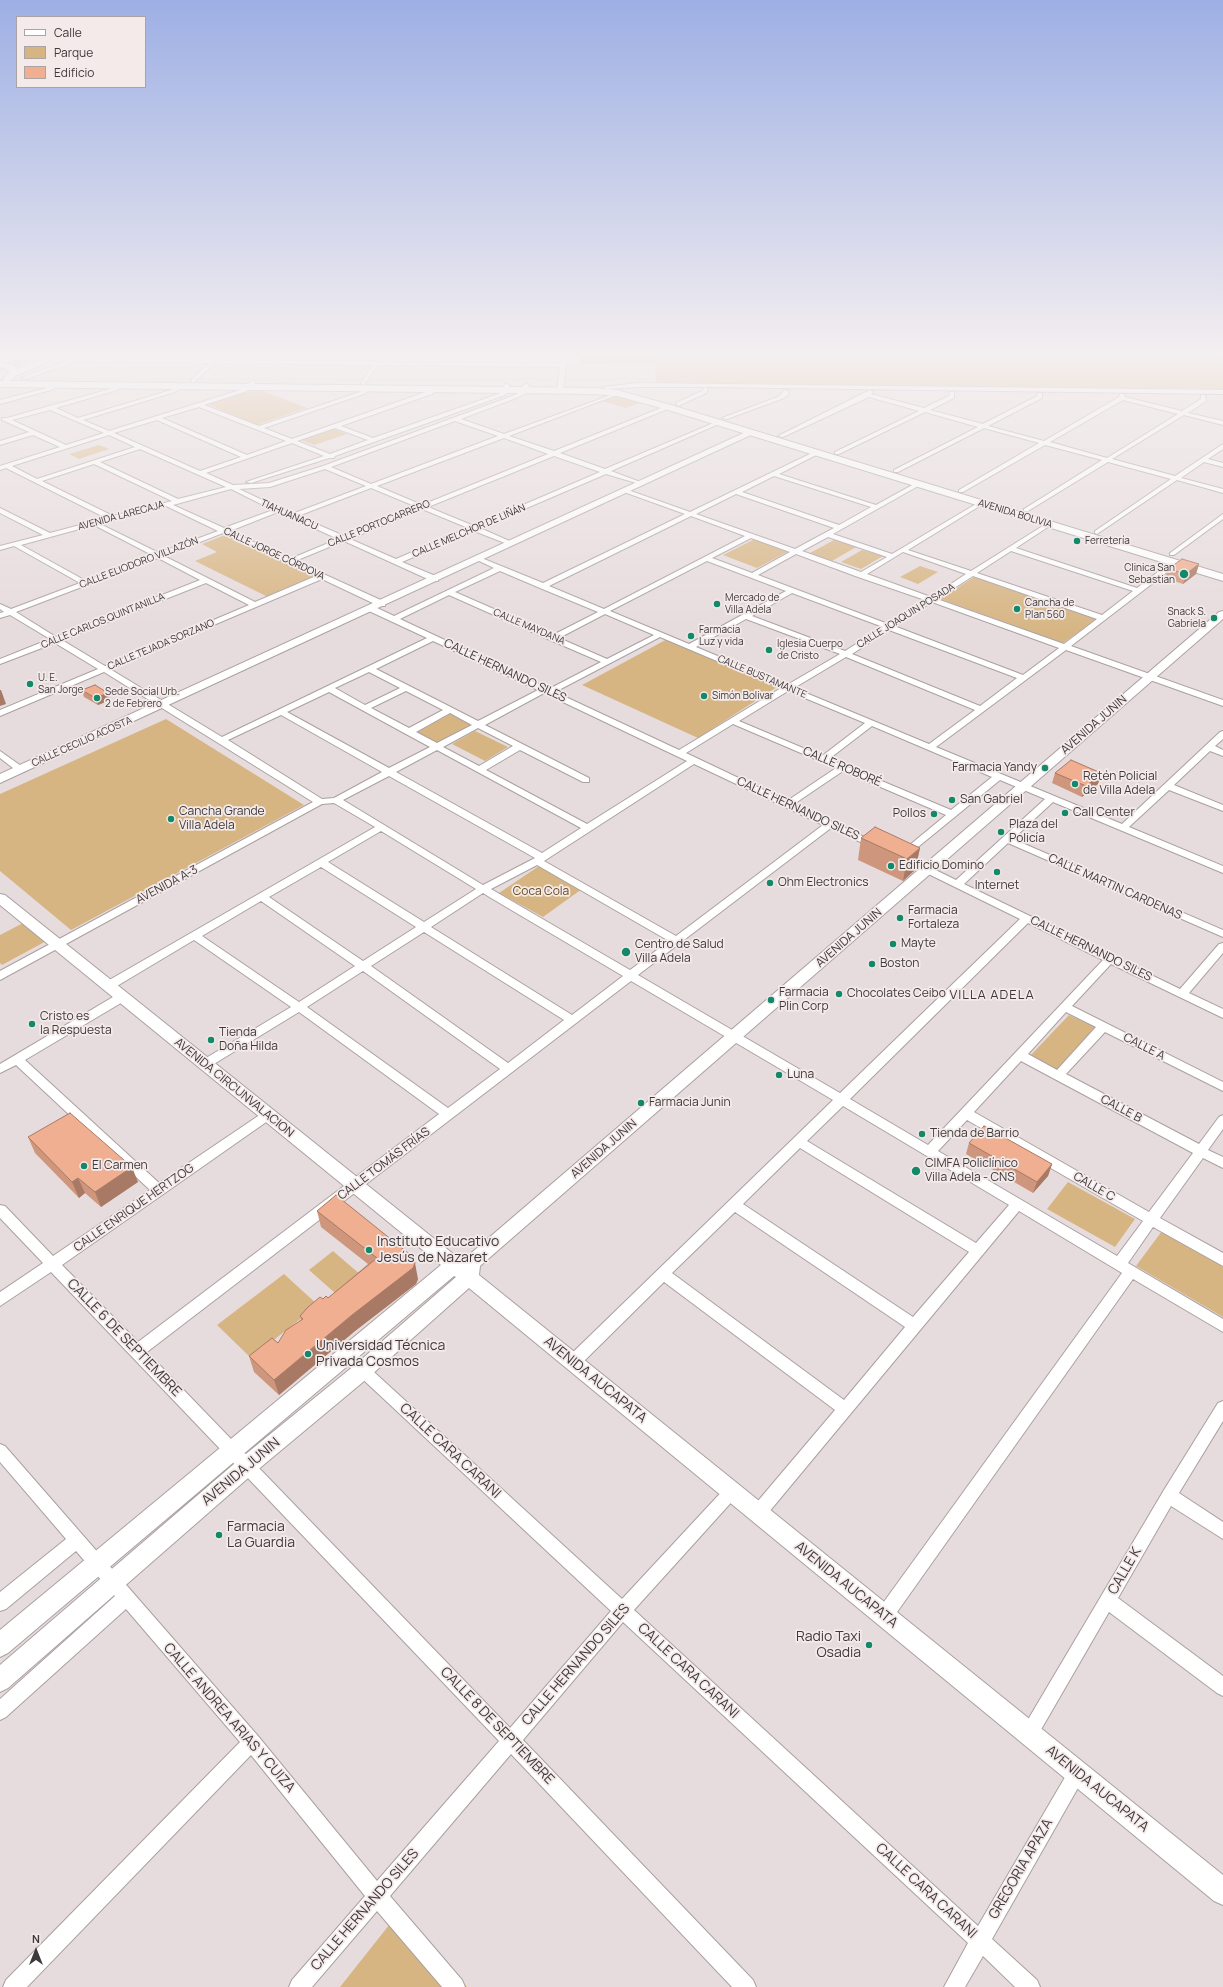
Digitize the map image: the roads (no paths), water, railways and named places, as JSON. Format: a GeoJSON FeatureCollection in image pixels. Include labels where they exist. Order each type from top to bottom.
{"type":"FeatureCollection","features":[{"type":"Feature","properties":{"kind":"main road","name":"AVENIDA BOLIVIA"},"geometry":{"type":"LineString","coordinates":[[804,449],[1049,524],[1173,559],[1223,570]]}},
{"type":"Feature","properties":{"kind":"main road","name":"AVENIDA BOLIVIA"},"geometry":{"type":"LineString","coordinates":[[823,449],[1097,532],[1223,578]]}},
{"type":"Feature","properties":{"kind":"street"},"geometry":{"type":"LineString","coordinates":[[3,467],[60,449]]}},
{"type":"Feature","properties":{"kind":"street"},"geometry":{"type":"LineString","coordinates":[[37,481],[135,449]]}},
{"type":"Feature","properties":{"kind":"street","name":"TIAHUANACU"},"geometry":{"type":"LineString","coordinates":[[144,449],[232,487],[249,497],[435,580]]}},
{"type":"Feature","properties":{"kind":"street"},"geometry":{"type":"LineString","coordinates":[[227,449],[246,457]]}},
{"type":"Feature","properties":{"kind":"street"},"geometry":{"type":"LineString","coordinates":[[200,473],[271,449]]}},
{"type":"Feature","properties":{"kind":"street"},"geometry":{"type":"LineString","coordinates":[[310,449],[342,460]]}},
{"type":"Feature","properties":{"kind":"street","name":"AVENIDA LARECAJA"},"geometry":{"type":"LineString","coordinates":[[0,548],[177,501],[241,486],[349,449]]}},
{"type":"Feature","properties":{"kind":"street","name":"AVENIDA LARECAJA"},"geometry":{"type":"LineString","coordinates":[[241,486],[249,487],[270,485],[325,467],[373,449]]}},
{"type":"Feature","properties":{"kind":"street"},"geometry":{"type":"LineString","coordinates":[[292,516],[470,449]]}},
{"type":"Feature","properties":{"kind":"street"},"geometry":{"type":"LineString","coordinates":[[541,449],[641,484]]}},
{"type":"Feature","properties":{"kind":"street","name":"CALLE PORTOCARRERO"},"geometry":{"type":"LineString","coordinates":[[290,561],[564,449]]}},
{"type":"Feature","properties":{"kind":"street","name":"CALLE MELCHOR DE LIÑÁN"},"geometry":{"type":"LineString","coordinates":[[396,562],[656,449]]}},
{"type":"Feature","properties":{"kind":"street","name":"CALLE CECILIO ACOSTA"},"geometry":{"type":"LineString","coordinates":[[0,779],[164,705],[717,449]]}},
{"type":"Feature","properties":{"kind":"street"},"geometry":{"type":"LineString","coordinates":[[837,453],[846,449]]}},
{"type":"Feature","properties":{"kind":"street"},"geometry":{"type":"LineString","coordinates":[[896,471],[939,449]]}},
{"type":"Feature","properties":{"kind":"street"},"geometry":{"type":"LineString","coordinates":[[961,490],[1031,449]]}},
{"type":"Feature","properties":{"kind":"street"},"geometry":{"type":"LineString","coordinates":[[1067,449],[1223,491]]}},
{"type":"Feature","properties":{"kind":"street"},"geometry":{"type":"LineString","coordinates":[[1026,510],[1126,449]]}},
{"type":"Feature","properties":{"kind":"street"},"geometry":{"type":"LineString","coordinates":[[1097,532],[1219,449]]}},
{"type":"Feature","properties":{"kind":"street"},"geometry":{"type":"LineString","coordinates":[[1214,452],[1223,455]]}},
{"type":"Feature","properties":{"kind":"street"},"geometry":{"type":"LineString","coordinates":[[543,586],[816,453]]}},
{"type":"Feature","properties":{"kind":"street"},"geometry":{"type":"LineString","coordinates":[[1203,460],[1223,465]]}},
{"type":"Feature","properties":{"kind":"street"},"geometry":{"type":"LineString","coordinates":[[95,462],[177,501]]}},
{"type":"Feature","properties":{"kind":"street"},"geometry":{"type":"LineString","coordinates":[[3,467],[37,481],[111,518]]}},
{"type":"Feature","properties":{"kind":"street"},"geometry":{"type":"LineString","coordinates":[[325,467],[512,544]]}},
{"type":"Feature","properties":{"kind":"street"},"geometry":{"type":"LineString","coordinates":[[774,474],[877,507]]}},
{"type":"Feature","properties":{"kind":"street"},"geometry":{"type":"LineString","coordinates":[[751,576],[918,484]]}},
{"type":"Feature","properties":{"kind":"street"},"geometry":{"type":"LineString","coordinates":[[626,491],[1223,703]]}},
{"type":"Feature","properties":{"kind":"street"},"geometry":{"type":"LineString","coordinates":[[736,492],[839,527]]}},
{"type":"Feature","properties":{"kind":"street"},"geometry":{"type":"LineString","coordinates":[[862,575],[981,503]]}},
{"type":"Feature","properties":{"kind":"street","name":"CALLE JORGE CÓRDOVA"},"geometry":{"type":"LineString","coordinates":[[166,504],[382,604]]}},
{"type":"Feature","properties":{"kind":"street"},"geometry":{"type":"LineString","coordinates":[[0,510],[49,535]]}},
{"type":"Feature","properties":{"kind":"street","name":"CALLE ELIODORO VILLAZÓN"},"geometry":{"type":"LineString","coordinates":[[0,616],[278,510]]}},
{"type":"Feature","properties":{"kind":"street"},"geometry":{"type":"LineString","coordinates":[[930,747],[1066,647],[1139,590],[1223,516]]}},
{"type":"Feature","properties":{"kind":"street"},"geometry":{"type":"LineString","coordinates":[[94,523],[255,605]]}},
{"type":"Feature","properties":{"kind":"street","name":"CALLE JOAQUIN POSADA"},"geometry":{"type":"LineString","coordinates":[[680,753],[846,654],[1049,524]]}},
{"type":"Feature","properties":{"kind":"street"},"geometry":{"type":"LineString","coordinates":[[827,534],[892,556]]}},
{"type":"Feature","properties":{"kind":"street"},"geometry":{"type":"LineString","coordinates":[[553,638],[751,535]]}},
{"type":"Feature","properties":{"kind":"street"},"geometry":{"type":"LineString","coordinates":[[15,544],[85,583]]}},
{"type":"Feature","properties":{"kind":"street"},"geometry":{"type":"LineString","coordinates":[[1011,549],[1139,590]]}},
{"type":"Feature","properties":{"kind":"street"},"geometry":{"type":"LineString","coordinates":[[903,550],[1103,618]]}},
{"type":"Feature","properties":{"kind":"street"},"geometry":{"type":"LineString","coordinates":[[706,558],[1024,678]]}},
{"type":"Feature","properties":{"kind":"street","name":"CALLE BUSTAMANTE"},"geometry":{"type":"LineString","coordinates":[[479,559],[1223,870]]}},
{"type":"Feature","properties":{"kind":"street"},"geometry":{"type":"LineString","coordinates":[[394,619],[500,568]]}},
{"type":"Feature","properties":{"kind":"street","name":"CALLE TEJADA SORZANO"},"geometry":{"type":"LineString","coordinates":[[0,713],[323,576]]}},
{"type":"Feature","properties":{"kind":"street","name":"CALLE CARLOS QUINTANILLA"},"geometry":{"type":"LineString","coordinates":[[0,662],[206,580]]}},
{"type":"Feature","properties":{"kind":"street"},"geometry":{"type":"LineString","coordinates":[[690,647],[791,591]]}},
{"type":"Feature","properties":{"kind":"street","name":"CALLE MAYDANA"},"geometry":{"type":"LineString","coordinates":[[450,593],[608,662]]}},
{"type":"Feature","properties":{"kind":"street"},"geometry":{"type":"LineString","coordinates":[[0,606],[222,740],[320,802]]}},
{"type":"Feature","properties":{"kind":"street","name":"CALLE HERNANDO SILES"},"geometry":{"type":"LineString","coordinates":[[372,609],[880,847]]}},
{"type":"Feature","properties":{"kind":"street","name":"AVENIDA JUNIN"},"geometry":{"type":"LineString","coordinates":[[0,1680],[112,1582],[362,1371],[466,1267],[1223,614]]}},
{"type":"Feature","properties":{"kind":"street"},"geometry":{"type":"LineString","coordinates":[[745,616],[846,654],[980,709]]}},
{"type":"Feature","properties":{"kind":"street"},"geometry":{"type":"LineString","coordinates":[[336,800],[478,724],[608,662],[659,635]]}},
{"type":"Feature","properties":{"kind":"street"},"geometry":{"type":"LineString","coordinates":[[222,740],[368,668],[433,638]]}},
{"type":"Feature","properties":{"kind":"street"},"geometry":{"type":"LineString","coordinates":[[368,668],[586,780]]}},
{"type":"Feature","properties":{"kind":"street"},"geometry":{"type":"LineString","coordinates":[[328,688],[589,829]]}},
{"type":"Feature","properties":{"kind":"street"},"geometry":{"type":"LineString","coordinates":[[365,708],[406,688]]}},
{"type":"Feature","properties":{"kind":"street"},"geometry":{"type":"LineString","coordinates":[[409,732],[450,710]]}},
{"type":"Feature","properties":{"kind":"street"},"geometry":{"type":"LineString","coordinates":[[280,712],[390,772],[678,941]]}},
{"type":"Feature","properties":{"kind":"street","name":"CALLE ROBORÉ"},"geometry":{"type":"LineString","coordinates":[[732,721],[952,814]]}},
{"type":"Feature","properties":{"kind":"street"},"geometry":{"type":"LineString","coordinates":[[823,759],[871,723]]}},
{"type":"Feature","properties":{"kind":"street"},"geometry":{"type":"LineString","coordinates":[[1123,828],[1223,734]]}},
{"type":"Feature","properties":{"kind":"street"},"geometry":{"type":"LineString","coordinates":[[480,769],[520,746]]}},
{"type":"Feature","properties":{"kind":"street"},"geometry":{"type":"LineString","coordinates":[[1209,747],[1223,753]]}},
{"type":"Feature","properties":{"kind":"street"},"geometry":{"type":"LineString","coordinates":[[0,754],[21,770]]}},
{"type":"Feature","properties":{"kind":"street"},"geometry":{"type":"LineString","coordinates":[[205,1064],[299,1007],[483,889],[540,859],[589,829],[694,760]]}},
{"type":"Feature","properties":{"kind":"street"},"geometry":{"type":"LineString","coordinates":[[788,804],[842,767]]}},
{"type":"Feature","properties":{"kind":"street"},"geometry":{"type":"LineString","coordinates":[[952,814],[999,776]]}},
{"type":"Feature","properties":{"kind":"street"},"geometry":{"type":"LineString","coordinates":[[1168,786],[1223,808]]}},
{"type":"Feature","properties":{"kind":"street"},"geometry":{"type":"LineString","coordinates":[[958,884],[1052,798]]}},
{"type":"Feature","properties":{"kind":"street"},"geometry":{"type":"LineString","coordinates":[[336,800],[630,977],[841,1098],[1223,1326]]}},
{"type":"Feature","properties":{"kind":"street","name":"AVENIDA A-3"},"geometry":{"type":"LineString","coordinates":[[1,974],[320,802],[336,800]]}},
{"type":"Feature","properties":{"kind":"street","name":"CALLE HERNANDO SILES"},"geometry":{"type":"LineString","coordinates":[[952,814],[897,855],[1223,1014]]}},
{"type":"Feature","properties":{"kind":"street","name":"CALLE TOMÁS FRÍAS"},"geometry":{"type":"LineString","coordinates":[[137,1351],[354,1185],[450,1115],[508,1069],[830,824]]}},
{"type":"Feature","properties":{"kind":"street"},"geometry":{"type":"LineString","coordinates":[[108,986],[382,827]]}},
{"type":"Feature","properties":{"kind":"street","name":"CALLE MARTIN CARDENAS"},"geometry":{"type":"LineString","coordinates":[[1006,839],[1223,934]]}},
{"type":"Feature","properties":{"kind":"street"},"geometry":{"type":"LineString","coordinates":[[322,863],[572,1020]]}},
{"type":"Feature","properties":{"kind":"street"},"geometry":{"type":"LineString","coordinates":[[262,898],[363,966],[508,1069]]}},
{"type":"Feature","properties":{"kind":"street","name":"AVENIDA CIRCUNVALACION"},"geometry":{"type":"LineString","coordinates":[[2,903],[57,944],[354,1185],[466,1267]]}},
{"type":"Feature","properties":{"kind":"street"},"geometry":{"type":"LineString","coordinates":[[573,1362],[841,1098],[1027,918]]}},
{"type":"Feature","properties":{"kind":"street"},"geometry":{"type":"LineString","coordinates":[[195,936],[299,1007],[450,1115]]}},
{"type":"Feature","properties":{"kind":"street"},"geometry":{"type":"LineString","coordinates":[[1182,994],[1223,946]]}},
{"type":"Feature","properties":{"kind":"street"},"geometry":{"type":"LineString","coordinates":[[930,1151],[1110,959]]}},
{"type":"Feature","properties":{"kind":"street"},"geometry":{"type":"LineString","coordinates":[[0,1069],[122,997]]}},
{"type":"Feature","properties":{"kind":"street","name":"CALLE A"},"geometry":{"type":"LineString","coordinates":[[1065,1007],[1223,1087]]}},
{"type":"Feature","properties":{"kind":"street"},"geometry":{"type":"LineString","coordinates":[[1058,1076],[1103,1027]]}},
{"type":"Feature","properties":{"kind":"street","name":"CALLE B"},"geometry":{"type":"LineString","coordinates":[[1020,1055],[1223,1163]]}},
{"type":"Feature","properties":{"kind":"street"},"geometry":{"type":"LineString","coordinates":[[17,1059],[158,1190]]}},
{"type":"Feature","properties":{"kind":"street","name":"CALLE C"},"geometry":{"type":"LineString","coordinates":[[965,1114],[1223,1260]]}},
{"type":"Feature","properties":{"kind":"street","name":"CALLE ENRIQUE HERTZOG"},"geometry":{"type":"LineString","coordinates":[[0,1300],[268,1115]]}},
{"type":"Feature","properties":{"kind":"street"},"geometry":{"type":"LineString","coordinates":[[884,1616],[1125,1268],[1152,1219],[1223,1120]]}},
{"type":"Feature","properties":{"kind":"street"},"geometry":{"type":"LineString","coordinates":[[798,1141],[978,1251]]}},
{"type":"Feature","properties":{"kind":"street"},"geometry":{"type":"LineString","coordinates":[[734,1204],[915,1326]]}},
{"type":"Feature","properties":{"kind":"street"},"geometry":{"type":"LineString","coordinates":[[758,1513],[1018,1204]]}},
{"type":"Feature","properties":{"kind":"street","name":"CALLE 6 DE SEPTIEMBRE"},"geometry":{"type":"LineString","coordinates":[[0,1210],[248,1466]]}},
{"type":"Feature","properties":{"kind":"street","name":"AVENIDA JUNIN"},"geometry":{"type":"LineString","coordinates":[[0,1645],[346,1355],[466,1267]]}},
{"type":"Feature","properties":{"kind":"street","name":"AVENIDA AUCAPATA"},"geometry":{"type":"LineString","coordinates":[[466,1267],[573,1362],[1223,1892]]}},
{"type":"Feature","properties":{"kind":"street"},"geometry":{"type":"LineString","coordinates":[[663,1274],[845,1409]]}},
{"type":"Feature","properties":{"kind":"street","name":"CALLE CARA CARANI"},"geometry":{"type":"LineString","coordinates":[[346,1355],[1030,1987]]}},
{"type":"Feature","properties":{"kind":"street","name":"CALLE K"},"geometry":{"type":"LineString","coordinates":[[1029,1734],[1223,1408]]}},
{"type":"Feature","properties":{"kind":"street","name":"CALLE ANDREA ARIAS Y CUIZA"},"geometry":{"type":"LineString","coordinates":[[0,1451],[76,1541],[252,1742],[377,1896],[455,1987]]}},
{"type":"Feature","properties":{"kind":"street","name":"CALLE 8 DE SEPTIEMBRE"},"geometry":{"type":"LineString","coordinates":[[248,1466],[746,1987]]}},
{"type":"Feature","properties":{"kind":"street","name":"CALLE HERNANDO SILES"},"geometry":{"type":"LineString","coordinates":[[299,1987],[622,1611],[732,1492]]}},
{"type":"Feature","properties":{"kind":"street"},"geometry":{"type":"LineString","coordinates":[[1170,1495],[1223,1531]]}},
{"type":"Feature","properties":{"kind":"street"},"geometry":{"type":"LineString","coordinates":[[0,1604],[76,1541]]}},
{"type":"Feature","properties":{"kind":"street"},"geometry":{"type":"LineString","coordinates":[[0,1711],[126,1598]]}},
{"type":"Feature","properties":{"kind":"street"},"geometry":{"type":"LineString","coordinates":[[1108,1601],[1223,1687]]}},
{"type":"Feature","properties":{"kind":"street"},"geometry":{"type":"LineString","coordinates":[[13,1987],[252,1742]]}},
{"type":"Feature","properties":{"kind":"street","name":"GREGORIA APAZA"},"geometry":{"type":"LineString","coordinates":[[954,1987],[1077,1773]]}},
{"type":"Feature","properties":{"kind":"place","name":"Ferretería"},"geometry":{"type":"Point","coordinates":[1077,541]}},
{"type":"Feature","properties":{"kind":"place","name":"Clinica San Sebastian"},"geometry":{"type":"Point","coordinates":[1184,574]}},
{"type":"Feature","properties":{"kind":"place","name":"Mercado de Villa Adela"},"geometry":{"type":"Point","coordinates":[717,604]}},
{"type":"Feature","properties":{"kind":"place","name":"Cancha de Plan 560"},"geometry":{"type":"Point","coordinates":[1017,609]}},
{"type":"Feature","properties":{"kind":"place","name":"Snack S. Gabriela"},"geometry":{"type":"Point","coordinates":[1214,618]}},
{"type":"Feature","properties":{"kind":"place","name":"Farmacia Luz y vida"},"geometry":{"type":"Point","coordinates":[691,636]}},
{"type":"Feature","properties":{"kind":"place","name":"Iglesia Cuerpo de Cristo"},"geometry":{"type":"Point","coordinates":[769,650]}},
{"type":"Feature","properties":{"kind":"place","name":"U. E. San Jorge"},"geometry":{"type":"Point","coordinates":[30,684]}},
{"type":"Feature","properties":{"kind":"place","name":"Simón Bolivar"},"geometry":{"type":"Point","coordinates":[704,696]}},
{"type":"Feature","properties":{"kind":"place","name":"Sede Social Urb. 2 de Febrero"},"geometry":{"type":"Point","coordinates":[97,698]}},
{"type":"Feature","properties":{"kind":"place","name":"Farmacia Yandy"},"geometry":{"type":"Point","coordinates":[1045,768]}},
{"type":"Feature","properties":{"kind":"place","name":"Retén Policial de Villa Adela"},"geometry":{"type":"Point","coordinates":[1075,784]}},
{"type":"Feature","properties":{"kind":"place","name":"San Gabriel"},"geometry":{"type":"Point","coordinates":[952,800]}},
{"type":"Feature","properties":{"kind":"place","name":"Call Center"},"geometry":{"type":"Point","coordinates":[1065,813]}},
{"type":"Feature","properties":{"kind":"place","name":"Pollos"},"geometry":{"type":"Point","coordinates":[934,814]}},
{"type":"Feature","properties":{"kind":"place","name":"Cancha Grande Villa Adela"},"geometry":{"type":"Point","coordinates":[171,819]}},
{"type":"Feature","properties":{"kind":"place","name":"Plaza del Policía"},"geometry":{"type":"Point","coordinates":[1001,832]}},
{"type":"Feature","properties":{"kind":"place","name":"Edificio Domino"},"geometry":{"type":"Point","coordinates":[891,866]}},
{"type":"Feature","properties":{"kind":"place","name":"Internet"},"geometry":{"type":"Point","coordinates":[997,872]}},
{"type":"Feature","properties":{"kind":"place","name":"Ohm Electronics"},"geometry":{"type":"Point","coordinates":[770,883]}},
{"type":"Feature","properties":{"kind":"place","name":"Farmacia Fortaleza"},"geometry":{"type":"Point","coordinates":[900,918]}},
{"type":"Feature","properties":{"kind":"place","name":"Mayte"},"geometry":{"type":"Point","coordinates":[893,944]}},
{"type":"Feature","properties":{"kind":"place","name":"Centro de Salud Villa Adela"},"geometry":{"type":"Point","coordinates":[626,952]}},
{"type":"Feature","properties":{"kind":"place","name":"Boston"},"geometry":{"type":"Point","coordinates":[872,964]}},
{"type":"Feature","properties":{"kind":"place","name":"Chocolates Ceibo"},"geometry":{"type":"Point","coordinates":[839,994]}},
{"type":"Feature","properties":{"kind":"place","name":"Farmacia Plin Corp"},"geometry":{"type":"Point","coordinates":[771,1000]}},
{"type":"Feature","properties":{"kind":"place","name":"Cristo es la Respuesta"},"geometry":{"type":"Point","coordinates":[32,1024]}},
{"type":"Feature","properties":{"kind":"place","name":"Tienda Doña Hilda"},"geometry":{"type":"Point","coordinates":[211,1040]}},
{"type":"Feature","properties":{"kind":"place","name":"Luna"},"geometry":{"type":"Point","coordinates":[779,1075]}},
{"type":"Feature","properties":{"kind":"place","name":"Farmacia Junin"},"geometry":{"type":"Point","coordinates":[641,1103]}},
{"type":"Feature","properties":{"kind":"place","name":"Tienda de Barrio"},"geometry":{"type":"Point","coordinates":[922,1134]}},
{"type":"Feature","properties":{"kind":"place","name":"El Carmen"},"geometry":{"type":"Point","coordinates":[84,1166]}},
{"type":"Feature","properties":{"kind":"place","name":"CIMFA Policlínico Villa Adela - CNS"},"geometry":{"type":"Point","coordinates":[916,1171]}},
{"type":"Feature","properties":{"kind":"place","name":"Instituto Educativo Jesús de Nazaret"},"geometry":{"type":"Point","coordinates":[369,1250]}},
{"type":"Feature","properties":{"kind":"place","name":"Universidad Técnica Privada Cosmos"},"geometry":{"type":"Point","coordinates":[308,1354]}},
{"type":"Feature","properties":{"kind":"place","name":"Farmacia La Guardia"},"geometry":{"type":"Point","coordinates":[219,1535]}},
{"type":"Feature","properties":{"kind":"place","name":"Radio Taxi Osadia"},"geometry":{"type":"Point","coordinates":[869,1645]}},
{"type":"Feature","properties":{"kind":"district","name":"VILLA ADELA"},"geometry":{"type":"Point","coordinates":[992,995]}},
{"type":"Feature","properties":{"kind":"park label","name":"Coca Cola"},"geometry":{"type":"Point","coordinates":[541,892]}}]}
